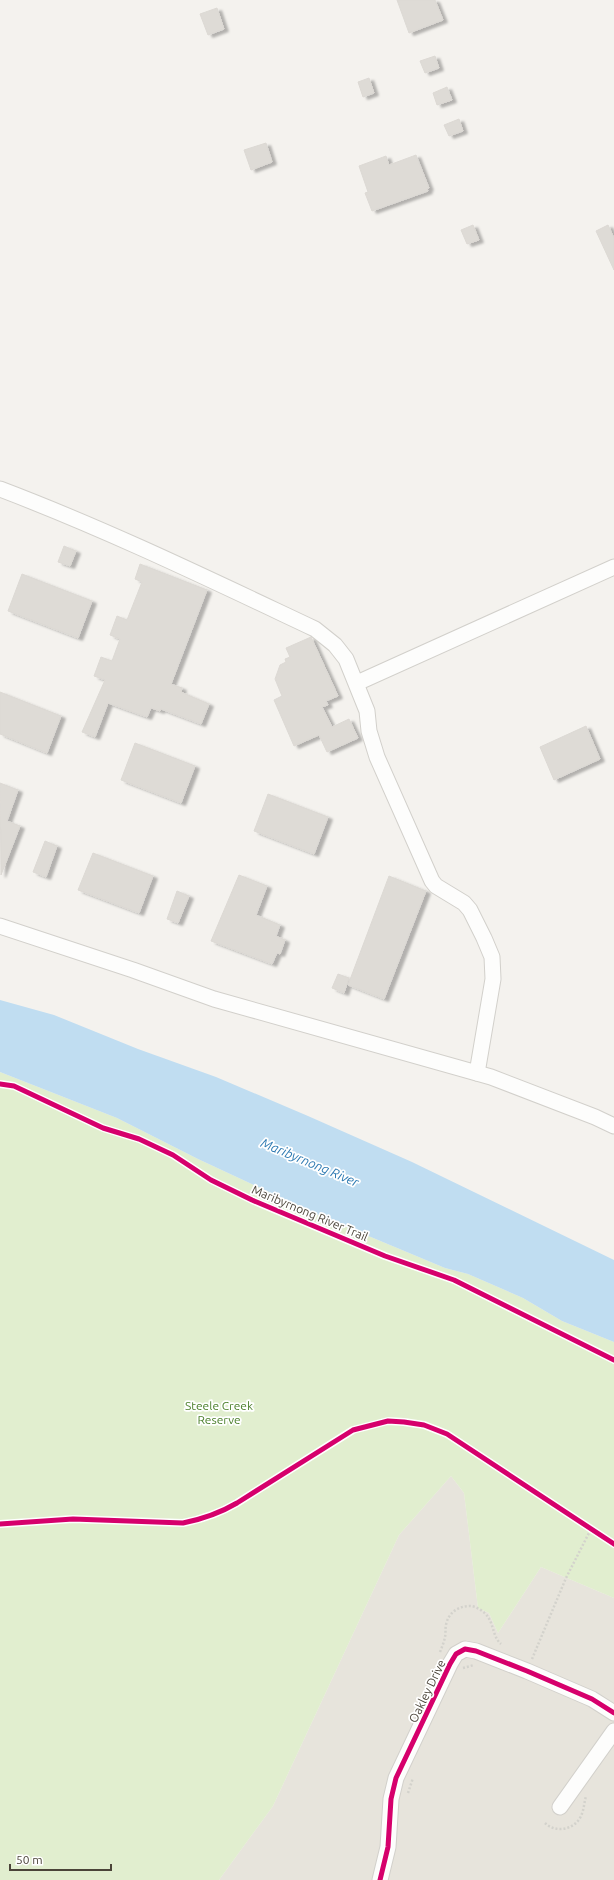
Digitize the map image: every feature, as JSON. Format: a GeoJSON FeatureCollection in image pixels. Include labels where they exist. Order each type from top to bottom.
{"type":"FeatureCollection","features":[{"type":"Feature","properties":{"kind":"street"},"geometry":{"type":"LineString","coordinates":[[0,489],[127,541],[316,629],[335,645],[346,659],[357,683],[367,712],[369,731],[377,757],[388,786],[432,881],[436,886],[464,903],[470,910],[492,958],[493,979],[477,1073]]}},
{"type":"Feature","properties":{"kind":"street"},"geometry":{"type":"LineString","coordinates":[[357,683],[614,567]]}},
{"type":"Feature","properties":{"kind":"street"},"geometry":{"type":"LineString","coordinates":[[0,926],[133,970],[214,1000],[477,1073],[580,1111],[614,1126]]}},
{"type":"Feature","properties":{"kind":"street","name":"Oakley Drive"},"geometry":{"type":"LineString","coordinates":[[380,1880],[388,1847],[391,1799],[396,1778],[456,1654],[465,1649],[529,1662],[614,1713]]}},
{"type":"Feature","properties":{"kind":"street"},"geometry":{"type":"LineString","coordinates":[[560,1807],[614,1731]]}},
{"type":"Feature","properties":{"kind":"path"},"geometry":{"type":"LineString","coordinates":[[585,1526],[596,1533]]}},
{"type":"Feature","properties":{"kind":"path"},"geometry":{"type":"LineString","coordinates":[[539,1661],[529,1662],[566,1578],[591,1529]]}},
{"type":"Feature","properties":{"kind":"path"},"geometry":{"type":"LineString","coordinates":[[439,1653],[446,1636],[447,1618],[454,1610],[468,1606],[472,1606],[483,1611],[487,1616],[494,1637],[499,1644],[506,1647]]}},
{"type":"Feature","properties":{"kind":"path"},"geometry":{"type":"LineString","coordinates":[[460,1674],[463,1668],[474,1665],[481,1668]]}},
{"type":"Feature","properties":{"kind":"path"},"geometry":{"type":"LineString","coordinates":[[407,1796],[414,1776]]}},
{"type":"Feature","properties":{"kind":"shaded area"},"geometry":{"type":"Polygon","coordinates":[[[451,1476],[464,1493],[478,1608],[489,1613],[498,1633],[541,1567],[614,1598],[614,1880],[219,1880],[273,1806],[399,1535],[451,1476]]]}},
{"type":"Feature","properties":{"kind":"green space","name":"Steele Creek Reserve"},"geometry":{"type":"Polygon","coordinates":[[[0,1072],[117,1118],[198,1159],[323,1217],[445,1268],[468,1274],[523,1298],[562,1321],[614,1342],[614,1598],[541,1567],[498,1633],[489,1613],[478,1608],[464,1493],[451,1476],[399,1535],[273,1806],[219,1880],[0,1880],[0,1072]]]}},
{"type":"Feature","properties":{"kind":"water","name":"Maribyrnong River"},"geometry":{"type":"Polygon","coordinates":[[[0,1000],[54,1015],[138,1049],[216,1077],[412,1162],[614,1260],[614,1342],[562,1321],[523,1298],[468,1274],[445,1268],[323,1217],[198,1159],[117,1118],[0,1072],[0,1000]]]}},
{"type":"Feature","properties":{"kind":"building"},"geometry":{"type":"Polygon","coordinates":[[[397,0],[435,0],[443,20],[409,33],[397,0]]]}},
{"type":"Feature","properties":{"kind":"building"},"geometry":{"type":"Polygon","coordinates":[[[217,8],[224,29],[208,35],[200,14],[217,8]]]}},
{"type":"Feature","properties":{"kind":"building"},"geometry":{"type":"Polygon","coordinates":[[[435,56],[439,68],[425,73],[420,61],[435,56]]]}},
{"type":"Feature","properties":{"kind":"building"},"geometry":{"type":"Polygon","coordinates":[[[369,78],[374,93],[363,97],[358,82],[369,78]]]}},
{"type":"Feature","properties":{"kind":"building"},"geometry":{"type":"Polygon","coordinates":[[[447,87],[452,100],[437,105],[433,93],[447,87]]]}},
{"type":"Feature","properties":{"kind":"building"},"geometry":{"type":"Polygon","coordinates":[[[459,119],[463,131],[449,136],[444,125],[459,119]]]}},
{"type":"Feature","properties":{"kind":"building"},"geometry":{"type":"Polygon","coordinates":[[[266,143],[272,162],[251,170],[244,150],[266,143]]]}},
{"type":"Feature","properties":{"kind":"building"},"geometry":{"type":"Polygon","coordinates":[[[416,155],[429,188],[427,189],[428,191],[372,211],[365,193],[368,192],[359,166],[386,156],[389,165],[416,155]]]}},
{"type":"Feature","properties":{"kind":"building"},"geometry":{"type":"Polygon","coordinates":[[[473,225],[479,240],[467,244],[461,230],[473,225]]]}},
{"type":"Feature","properties":{"kind":"building"},"geometry":{"type":"Polygon","coordinates":[[[608,225],[614,238],[614,270],[596,231],[608,225]]]}},
{"type":"Feature","properties":{"kind":"building"},"geometry":{"type":"Polygon","coordinates":[[[64,546],[76,551],[70,566],[58,562],[64,546]]]}},
{"type":"Feature","properties":{"kind":"building"},"geometry":{"type":"Polygon","coordinates":[[[140,564],[207,590],[171,684],[182,688],[181,692],[209,704],[201,724],[161,709],[160,711],[151,708],[147,717],[108,703],[95,737],[82,732],[105,680],[94,676],[101,657],[112,661],[120,639],[110,635],[117,616],[127,620],[142,582],[135,579],[140,564]]]}},
{"type":"Feature","properties":{"kind":"building"},"geometry":{"type":"Polygon","coordinates":[[[22,574],[92,601],[78,638],[8,611],[22,574]]]}},
{"type":"Feature","properties":{"kind":"building"},"geometry":{"type":"Polygon","coordinates":[[[311,637],[338,696],[326,701],[328,705],[322,707],[332,727],[349,719],[358,738],[327,752],[319,735],[294,746],[274,700],[282,696],[275,679],[280,665],[286,662],[285,659],[290,657],[286,648],[311,637]]]}},
{"type":"Feature","properties":{"kind":"building"},"geometry":{"type":"Polygon","coordinates":[[[0,692],[61,716],[47,753],[0,734],[0,692]]]}},
{"type":"Feature","properties":{"kind":"building"},"geometry":{"type":"Polygon","coordinates":[[[586,726],[600,759],[554,780],[540,747],[586,726]]]}},
{"type":"Feature","properties":{"kind":"building"},"geometry":{"type":"Polygon","coordinates":[[[135,743],[195,766],[181,803],[121,780],[135,743]]]}},
{"type":"Feature","properties":{"kind":"building"},"geometry":{"type":"Polygon","coordinates":[[[0,783],[18,790],[7,821],[20,826],[1,875],[0,783]]]}},
{"type":"Feature","properties":{"kind":"building"},"geometry":{"type":"Polygon","coordinates":[[[268,794],[328,817],[314,854],[254,831],[268,794]]]}},
{"type":"Feature","properties":{"kind":"building"},"geometry":{"type":"Polygon","coordinates":[[[45,841],[57,846],[46,877],[33,872],[45,841]]]}},
{"type":"Feature","properties":{"kind":"building"},"geometry":{"type":"Polygon","coordinates":[[[93,853],[153,876],[139,913],[78,890],[93,853]]]}},
{"type":"Feature","properties":{"kind":"building"},"geometry":{"type":"Polygon","coordinates":[[[239,875],[267,886],[256,915],[280,925],[276,936],[285,940],[280,954],[277,953],[272,964],[211,941],[239,875]]]}},
{"type":"Feature","properties":{"kind":"building"},"geometry":{"type":"Polygon","coordinates":[[[389,876],[426,891],[384,999],[348,985],[389,876]]]}},
{"type":"Feature","properties":{"kind":"building"},"geometry":{"type":"Polygon","coordinates":[[[177,891],[189,896],[178,923],[167,919],[177,891]]]}},
{"type":"Feature","properties":{"kind":"building"},"geometry":{"type":"Polygon","coordinates":[[[338,974],[349,978],[344,993],[332,988],[338,974]]]}},
{"type":"Feature","properties":{"kind":"cycle path","name":"Maribyrnong River Trail"},"geometry":{"type":"LineString","coordinates":[[0,1084],[14,1086],[103,1128],[139,1139],[173,1155],[211,1180],[252,1200],[385,1256],[454,1280],[614,1360]]}},
{"type":"Feature","properties":{"kind":"cycle path"},"geometry":{"type":"LineString","coordinates":[[0,1524],[73,1519],[183,1523],[197,1520],[231,1507],[353,1430],[388,1421],[424,1425],[447,1434],[614,1544]]}},
{"type":"Feature","properties":{"kind":"cycle path"},"geometry":{"type":"LineString","coordinates":[[380,1880],[388,1847],[391,1799],[396,1778],[456,1654],[465,1649],[476,1651],[592,1699],[614,1713]]}}]}
